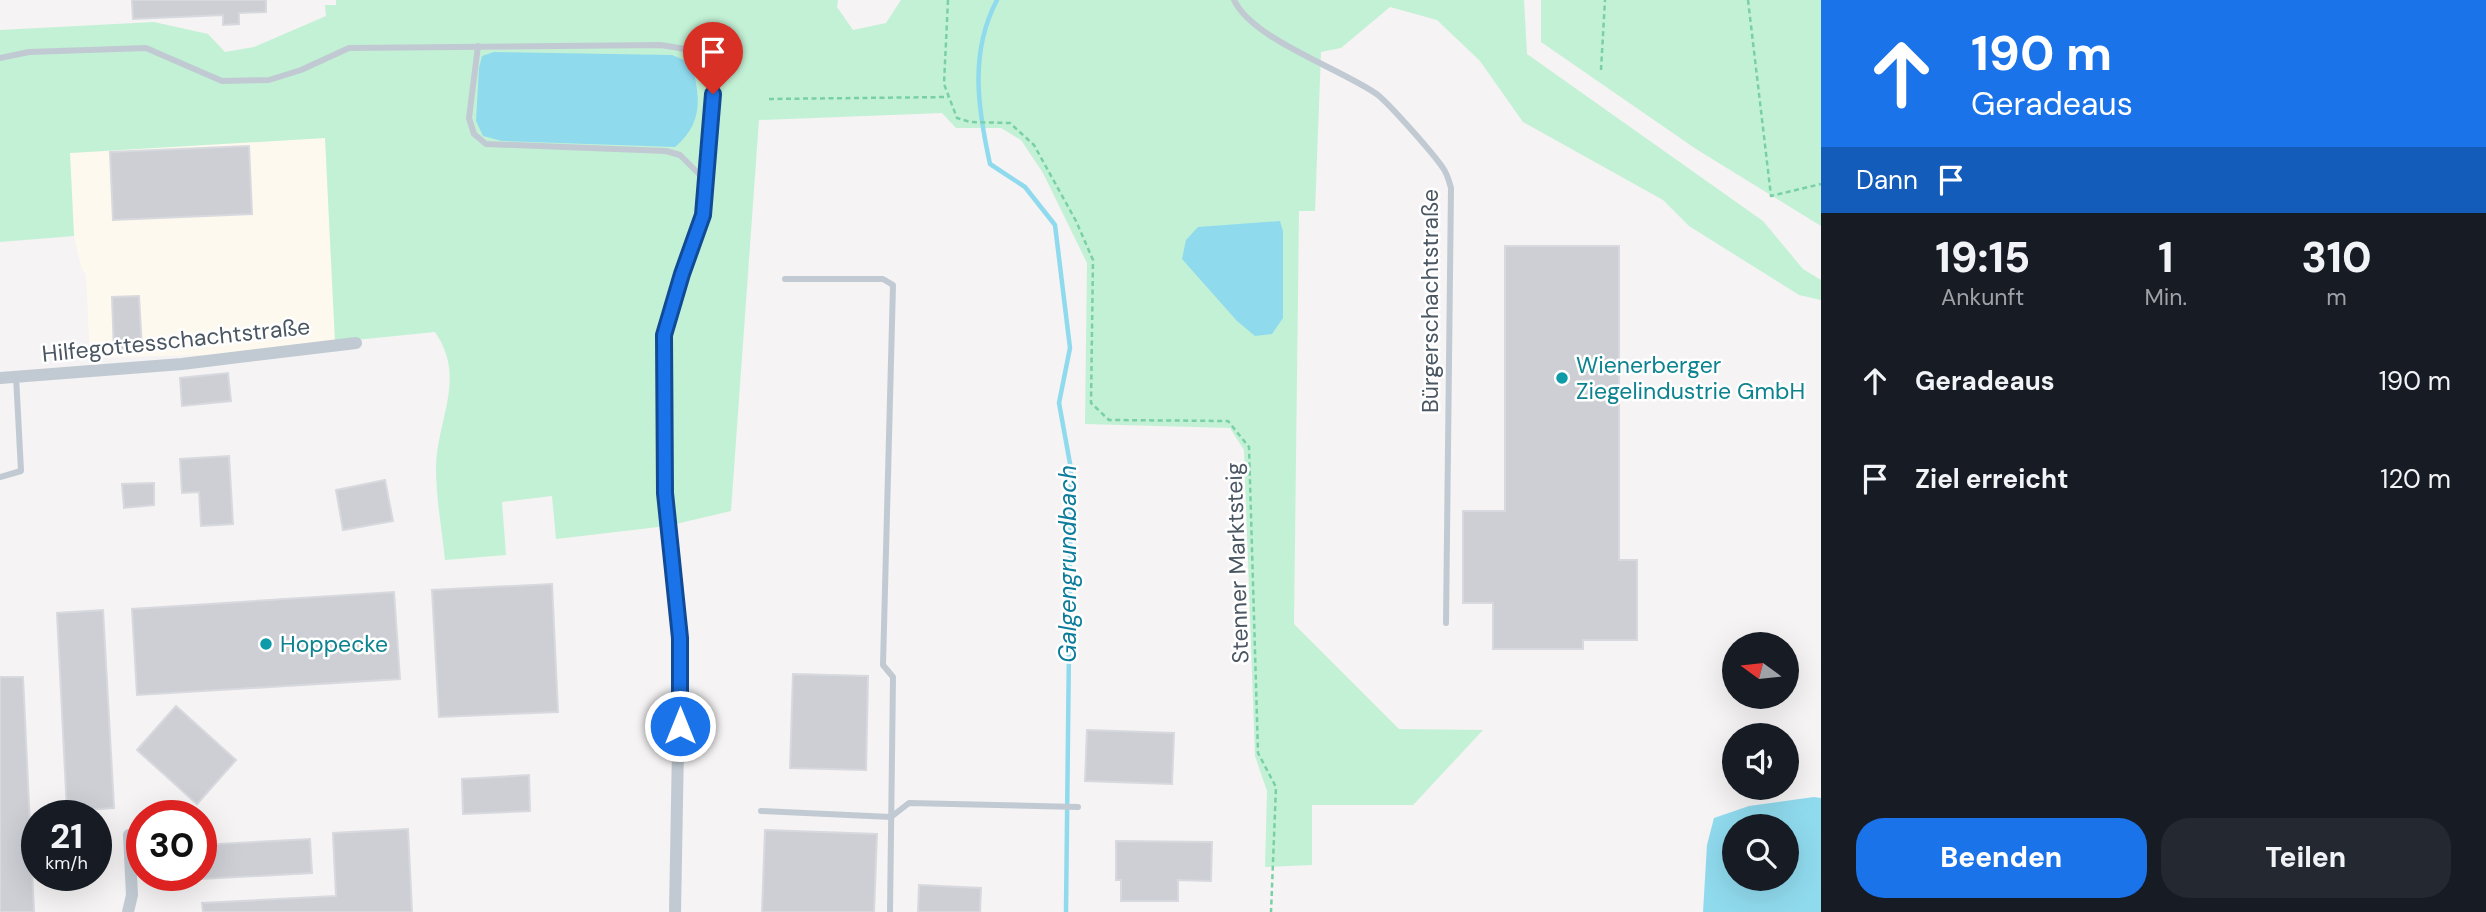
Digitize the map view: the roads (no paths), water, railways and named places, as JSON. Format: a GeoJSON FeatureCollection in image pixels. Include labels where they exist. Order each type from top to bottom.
{"type":"FeatureCollection","features":[{"type":"Feature","properties":{"kind":"street"},"geometry":{"type":"LineString","coordinates":[[664,335],[665,493],[680,638],[676,912]]}},
{"type":"Feature","properties":{"kind":"street","name":"Hilfegottesschachtstraße"},"geometry":{"type":"LineString","coordinates":[[0,378],[182,364],[356,343]]}},
{"type":"Feature","properties":{"kind":"street"},"geometry":{"type":"LineString","coordinates":[[128,912],[132,891]]}},
{"type":"Feature","properties":{"kind":"lane","name":"Bürgerschachtstraße"},"geometry":{"type":"LineString","coordinates":[[1234,0],[1261,28],[1378,96],[1445,169],[1451,188],[1446,623]]}},
{"type":"Feature","properties":{"kind":"lane"},"geometry":{"type":"LineString","coordinates":[[0,58],[29,52],[146,48],[222,81],[269,80],[301,70],[349,48],[660,45],[697,50],[706,61],[711,75],[707,182],[703,215],[664,335]]}},
{"type":"Feature","properties":{"kind":"lane"},"geometry":{"type":"LineString","coordinates":[[478,46],[469,118],[474,134],[486,144],[666,151],[680,155],[707,182]]}},
{"type":"Feature","properties":{"kind":"lane"},"geometry":{"type":"LineString","coordinates":[[785,279],[883,279],[893,285],[883,665],[893,677],[890,912]]}},
{"type":"Feature","properties":{"kind":"lane"},"geometry":{"type":"LineString","coordinates":[[0,477],[21,471],[16,376]]}},
{"type":"Feature","properties":{"kind":"lane"},"geometry":{"type":"LineString","coordinates":[[761,811],[891,817],[909,803],[1078,807]]}},
{"type":"Feature","properties":{"kind":"water"},"geometry":{"type":"Polygon","coordinates":[[[494,52],[672,55],[691,63],[698,98],[695,119],[691,129],[675,147],[502,141],[483,136],[476,121],[479,68],[482,56],[494,52]]]}},
{"type":"Feature","properties":{"kind":"water"},"geometry":{"type":"Polygon","coordinates":[[[1280,221],[1283,231],[1283,318],[1272,334],[1255,336],[1237,321],[1182,259],[1186,240],[1198,227],[1280,221]]]}},
{"type":"Feature","properties":{"kind":"water"},"geometry":{"type":"Polygon","coordinates":[[[1821,798],[1821,912],[1703,912],[1707,845],[1714,818],[1722,815],[1722,891],[1799,891],[1799,814],[1726,814],[1749,806],[1821,798]]]}},
{"type":"Feature","properties":{"kind":"waterway","name":"Galgengrundbach"},"geometry":{"type":"LineString","coordinates":[[997,0],[982,40],[978,81],[990,164],[1025,187],[1055,225],[1070,348],[1059,403],[1071,469],[1066,912]]}},
{"type":"Feature","properties":{"kind":"place","name":"Wienerberger Ziegelindustrie GmbH"},"geometry":{"type":"Point","coordinates":[1562,378]}},
{"type":"Feature","properties":{"kind":"place","name":"Hoppecke"},"geometry":{"type":"Point","coordinates":[266,644]}}]}
